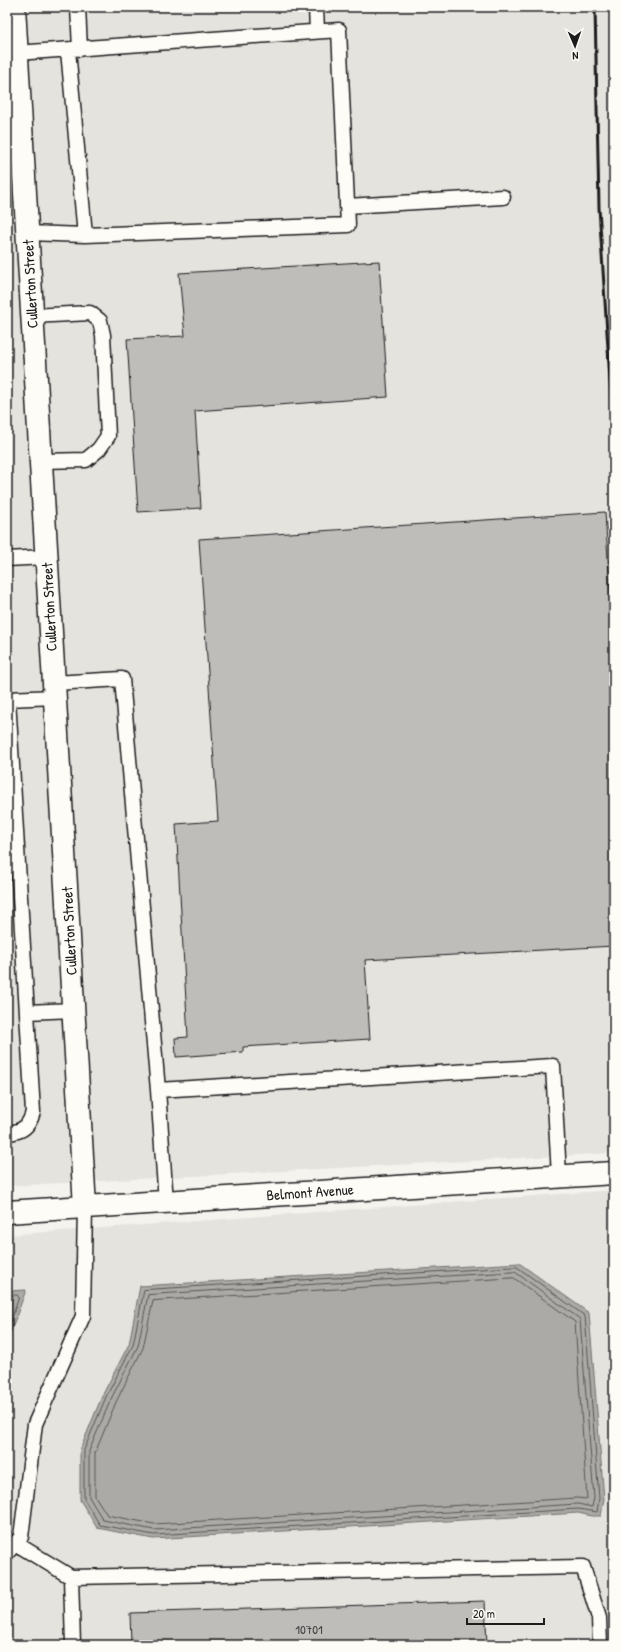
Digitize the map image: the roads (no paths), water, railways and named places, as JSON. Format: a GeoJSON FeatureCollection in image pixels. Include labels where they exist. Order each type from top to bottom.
{"type":"FeatureCollection","features":[{"type":"Feature","properties":{"kind":"street","name":"Cullerton Street"},"geometry":{"type":"LineString","coordinates":[[12,14],[16,54],[41,461],[85,1207]]}},
{"type":"Feature","properties":{"kind":"street","name":"Belmont Avenue"},"geometry":{"type":"LineString","coordinates":[[7,1212],[614,1173]]}},
{"type":"Feature","properties":{"kind":"lane"},"geometry":{"type":"LineString","coordinates":[[78,7],[74,49],[85,235]]}},
{"type":"Feature","properties":{"kind":"lane"},"geometry":{"type":"LineString","coordinates":[[316,7],[317,32]]}},
{"type":"Feature","properties":{"kind":"lane"},"geometry":{"type":"LineString","coordinates":[[16,54],[340,30],[348,225],[85,235],[27,233]]}},
{"type":"Feature","properties":{"kind":"lane"},"geometry":{"type":"LineString","coordinates":[[347,206],[503,197]]}},
{"type":"Feature","properties":{"kind":"lane"},"geometry":{"type":"LineString","coordinates":[[32,316],[90,313],[100,321],[103,335],[108,436],[99,449],[86,460],[41,461]]}},
{"type":"Feature","properties":{"kind":"lane"},"geometry":{"type":"LineString","coordinates":[[7,559],[46,557]]}},
{"type":"Feature","properties":{"kind":"lane"},"geometry":{"type":"LineString","coordinates":[[7,1133],[22,1130],[30,1124],[33,1112],[8,699],[122,679],[158,1090],[166,1202]]}},
{"type":"Feature","properties":{"kind":"lane"},"geometry":{"type":"LineString","coordinates":[[27,1012],[74,1010]]}},
{"type":"Feature","properties":{"kind":"lane"},"geometry":{"type":"LineString","coordinates":[[158,1090],[553,1066],[559,1176]]}},
{"type":"Feature","properties":{"kind":"lane"},"geometry":{"type":"LineString","coordinates":[[85,1207],[83,1316],[35,1424],[21,1537],[11,1548],[71,1577],[583,1567],[599,1618],[600,1645]]}},
{"type":"Feature","properties":{"kind":"lane"},"geometry":{"type":"LineString","coordinates":[[71,1577],[73,1645]]}},
{"type":"Feature","properties":{"kind":"water"},"geometry":{"type":"Polygon","coordinates":[[[519,1263],[589,1313],[604,1499],[601,1516],[578,1513],[153,1539],[97,1528],[80,1500],[80,1450],[102,1396],[129,1344],[140,1286],[519,1263]]]}},
{"type":"Feature","properties":{"kind":"water"},"geometry":{"type":"Polygon","coordinates":[[[26,1290],[7,1342],[7,1291],[26,1290]]]}},
{"type":"Feature","properties":{"kind":"railway"},"geometry":{"type":"LineString","coordinates":[[595,7],[599,208],[614,442]]}}]}
